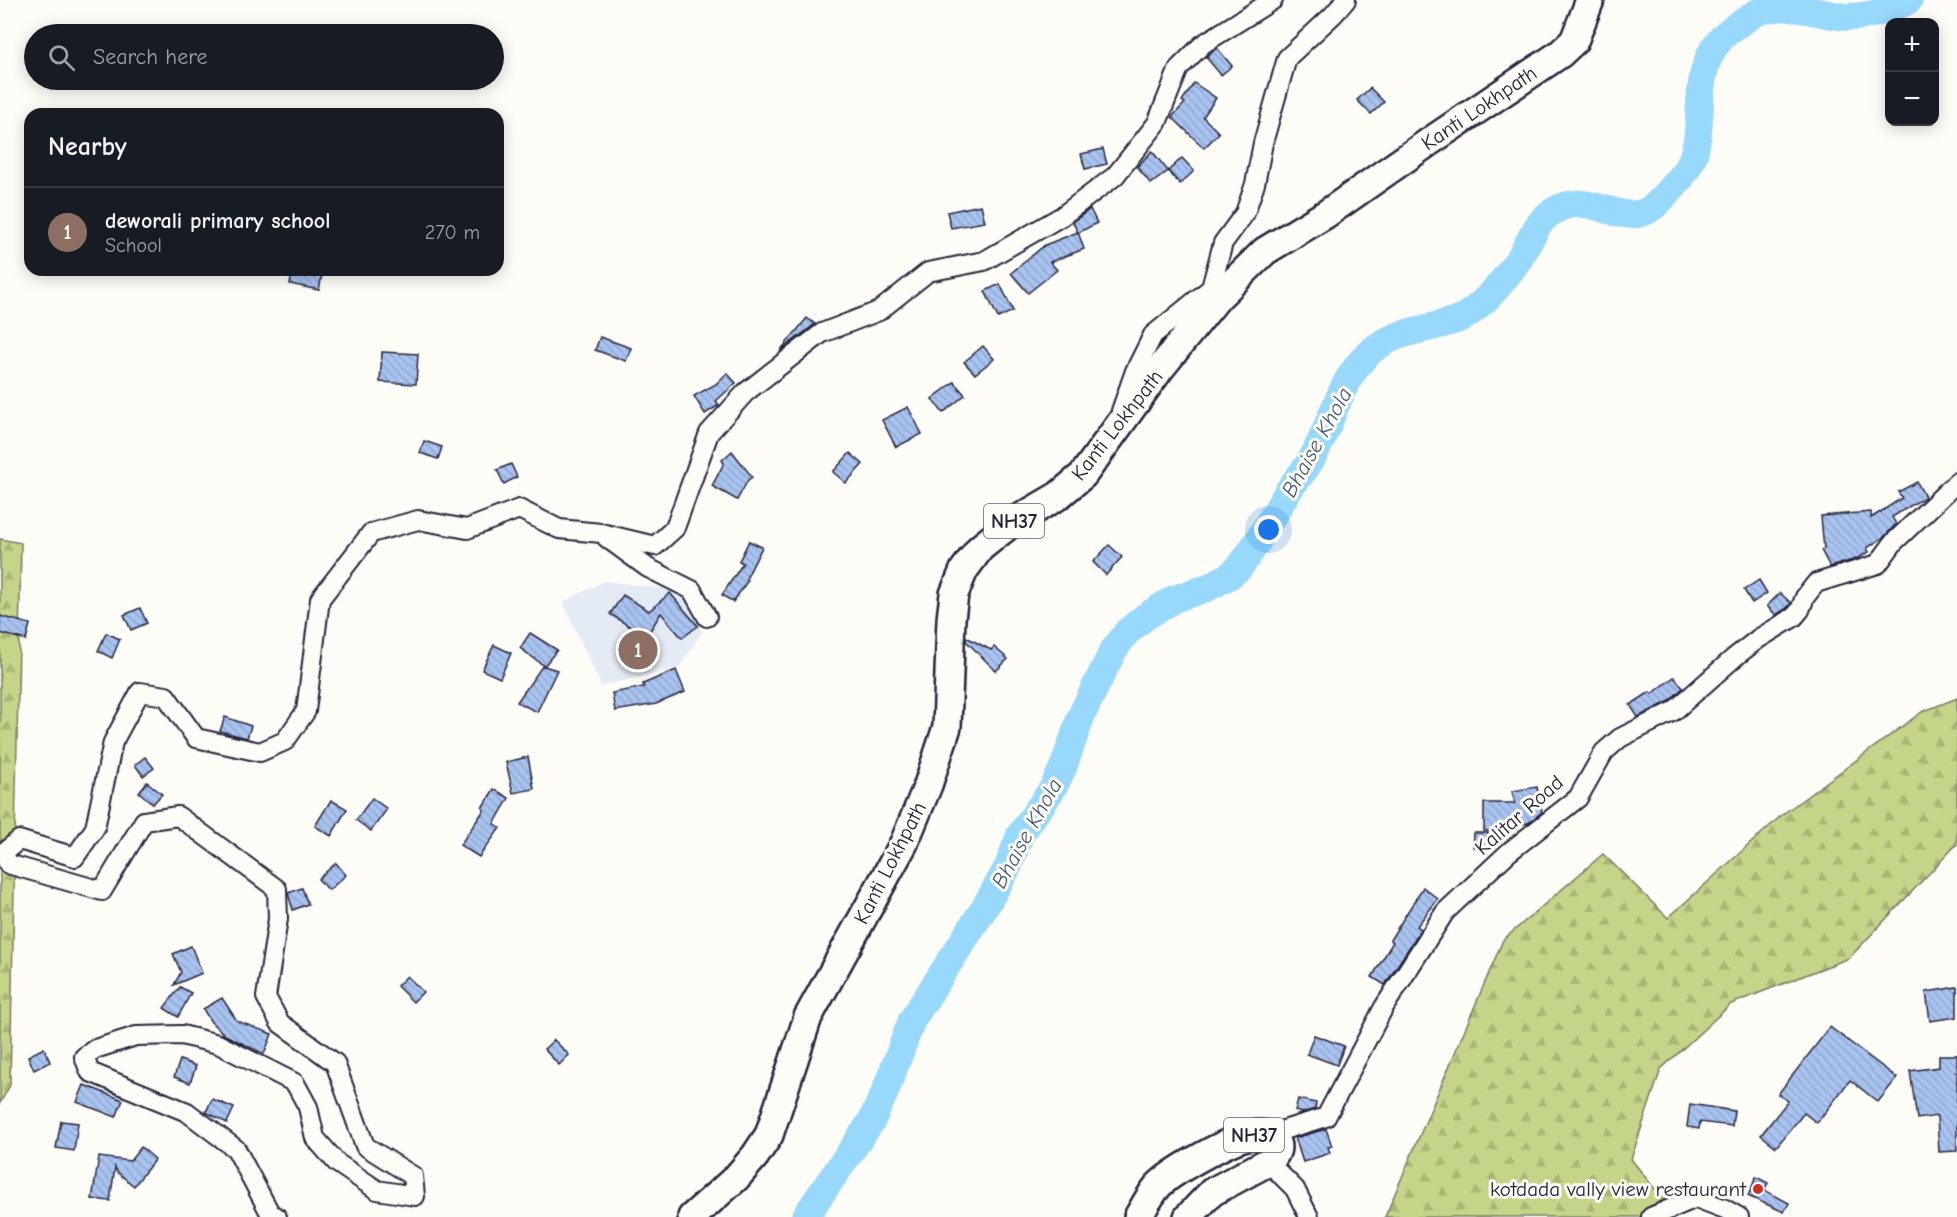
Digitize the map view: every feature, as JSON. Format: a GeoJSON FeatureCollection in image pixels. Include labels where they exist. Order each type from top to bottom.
{"type":"FeatureCollection","features":[{"type":"Feature","properties":{"kind":"main road","name":"Kanti Lokhpath"},"geometry":{"type":"LineString","coordinates":[[692,1217],[736,1178],[769,1135],[808,1017],[904,843],[928,785],[947,727],[954,594],[964,570],[980,548],[1010,524],[1058,496],[1083,475],[1159,370],[1218,297],[1265,251],[1326,214],[1560,54],[1574,41],[1590,0]]}},
{"type":"Feature","properties":{"kind":"main road","name":"NH37"},"geometry":{"type":"LineString","coordinates":[[1138,1217],[1159,1185],[1200,1157],[1244,1137],[1261,1134],[1272,1137],[1277,1148],[1274,1158],[1212,1192],[1188,1217]]}},
{"type":"Feature","properties":{"kind":"street"},"geometry":{"type":"LineString","coordinates":[[277,1217],[270,1213],[236,1149],[187,1112],[90,1072],[84,1057],[95,1049],[136,1036],[182,1035],[218,1044],[295,1083],[308,1107],[315,1138],[337,1163],[377,1190],[415,1196],[413,1176],[366,1146],[335,1063],[280,1023],[266,997],[278,919],[277,889],[178,816],[144,821],[102,891],[8,864],[4,852],[19,840],[75,857],[95,828],[113,742],[140,692],[166,696],[196,738],[260,752],[285,741],[306,711],[320,599],[371,533],[418,520],[467,529],[519,509],[559,529],[601,533],[655,546],[675,528],[709,433],[746,392],[822,333],[879,311],[927,272],[984,261],[1062,216],[1115,176],[1157,123],[1179,68],[1203,44],[1273,0]]}},
{"type":"Feature","properties":{"kind":"street"},"geometry":{"type":"LineString","coordinates":[[1113,434],[1135,371],[1154,335],[1211,288],[1223,243],[1245,213],[1255,184],[1263,143],[1287,58],[1346,0]]}},
{"type":"Feature","properties":{"kind":"street","name":"Kalitar Road"},"geometry":{"type":"LineString","coordinates":[[1267,1135],[1326,1117],[1384,1007],[1445,912],[1509,852],[1578,798],[1604,752],[1620,738],[1674,711],[1735,657],[1758,639],[1794,617],[1816,583],[1878,564],[1893,542],[1957,482]]}},
{"type":"Feature","properties":{"kind":"street"},"geometry":{"type":"LineString","coordinates":[[601,533],[648,568],[692,590],[707,617]]}},
{"type":"Feature","properties":{"kind":"street"},"geometry":{"type":"LineString","coordinates":[[1268,1162],[1295,1189],[1310,1217]]}},
{"type":"Feature","properties":{"kind":"street"},"geometry":{"type":"LineString","coordinates":[[1651,1217],[1696,1198],[1739,1217]]}},
{"type":"Feature","properties":{"kind":"shaded area"},"geometry":{"type":"Polygon","coordinates":[[[604,581],[685,591],[702,632],[679,668],[601,686],[563,602],[604,581]]]}},
{"type":"Feature","properties":{"kind":"green space"},"geometry":{"type":"Polygon","coordinates":[[[0,539],[21,543],[10,1085],[0,1103],[0,539]]]}},
{"type":"Feature","properties":{"kind":"green space"},"geometry":{"type":"Polygon","coordinates":[[[1957,698],[1957,844],[1849,958],[1731,1004],[1661,1069],[1631,1159],[1677,1217],[1385,1217],[1503,940],[1603,854],[1668,918],[1783,814],[1922,712],[1957,698]]]}},
{"type":"Feature","properties":{"kind":"building"},"geometry":{"type":"Polygon","coordinates":[[[1217,48],[1232,66],[1221,75],[1206,57],[1217,48]]]}},
{"type":"Feature","properties":{"kind":"building"},"geometry":{"type":"Polygon","coordinates":[[[1194,83],[1216,98],[1203,117],[1219,133],[1204,148],[1172,117],[1185,103],[1182,101],[1194,83]]]}},
{"type":"Feature","properties":{"kind":"building"},"geometry":{"type":"Polygon","coordinates":[[[1370,88],[1384,102],[1371,114],[1357,100],[1370,88]]]}},
{"type":"Feature","properties":{"kind":"building"},"geometry":{"type":"Polygon","coordinates":[[[1103,149],[1107,164],[1085,169],[1081,154],[1103,149]]]}},
{"type":"Feature","properties":{"kind":"building"},"geometry":{"type":"Polygon","coordinates":[[[1152,151],[1168,171],[1151,184],[1137,167],[1152,151]]]}},
{"type":"Feature","properties":{"kind":"building"},"geometry":{"type":"Polygon","coordinates":[[[1182,158],[1194,171],[1180,184],[1168,171],[1182,158]]]}},
{"type":"Feature","properties":{"kind":"building"},"geometry":{"type":"Polygon","coordinates":[[[981,205],[985,222],[951,228],[947,212],[981,205]]]}},
{"type":"Feature","properties":{"kind":"building"},"geometry":{"type":"Polygon","coordinates":[[[1090,209],[1097,223],[1078,233],[1073,222],[1090,209]]]}},
{"type":"Feature","properties":{"kind":"building"},"geometry":{"type":"Polygon","coordinates":[[[1078,232],[1084,249],[1050,262],[1057,270],[1028,293],[1011,273],[1045,245],[1078,232]]]}},
{"type":"Feature","properties":{"kind":"building"},"geometry":{"type":"Polygon","coordinates":[[[292,276],[322,276],[319,290],[290,284],[292,276]]]}},
{"type":"Feature","properties":{"kind":"building"},"geometry":{"type":"Polygon","coordinates":[[[1000,284],[1013,311],[998,318],[985,291],[1000,284]]]}},
{"type":"Feature","properties":{"kind":"building"},"geometry":{"type":"Polygon","coordinates":[[[807,318],[815,324],[780,351],[807,318]]]}},
{"type":"Feature","properties":{"kind":"building"},"geometry":{"type":"Polygon","coordinates":[[[600,337],[631,348],[626,361],[595,350],[600,337]]]}},
{"type":"Feature","properties":{"kind":"building"},"geometry":{"type":"Polygon","coordinates":[[[983,346],[994,359],[975,374],[964,362],[983,346]]]}},
{"type":"Feature","properties":{"kind":"building"},"geometry":{"type":"Polygon","coordinates":[[[382,352],[418,354],[416,384],[380,382],[382,352]]]}},
{"type":"Feature","properties":{"kind":"building"},"geometry":{"type":"Polygon","coordinates":[[[727,373],[736,383],[716,401],[719,405],[705,414],[694,396],[716,384],[727,373]]]}},
{"type":"Feature","properties":{"kind":"building"},"geometry":{"type":"Polygon","coordinates":[[[954,382],[965,395],[943,413],[932,399],[954,382]]]}},
{"type":"Feature","properties":{"kind":"building"},"geometry":{"type":"Polygon","coordinates":[[[908,407],[922,434],[896,447],[882,420],[908,407]]]}},
{"type":"Feature","properties":{"kind":"building"},"geometry":{"type":"Polygon","coordinates":[[[424,441],[442,447],[438,459],[420,453],[424,441]]]}},
{"type":"Feature","properties":{"kind":"building"},"geometry":{"type":"Polygon","coordinates":[[[732,451],[752,477],[737,500],[712,486],[724,463],[722,460],[732,451]]]}},
{"type":"Feature","properties":{"kind":"building"},"geometry":{"type":"Polygon","coordinates":[[[850,453],[863,464],[846,483],[833,472],[850,453]]]}},
{"type":"Feature","properties":{"kind":"building"},"geometry":{"type":"Polygon","coordinates":[[[511,464],[517,477],[504,484],[497,470],[511,464]]]}},
{"type":"Feature","properties":{"kind":"building"},"geometry":{"type":"Polygon","coordinates":[[[1917,482],[1925,497],[1892,517],[1896,524],[1884,537],[1867,548],[1869,552],[1856,559],[1830,567],[1821,550],[1824,549],[1821,516],[1871,512],[1871,518],[1902,498],[1898,492],[1917,482]]]}},
{"type":"Feature","properties":{"kind":"building"},"geometry":{"type":"Polygon","coordinates":[[[749,541],[762,547],[746,579],[748,580],[733,602],[722,595],[743,563],[739,561],[749,541]]]}},
{"type":"Feature","properties":{"kind":"building"},"geometry":{"type":"Polygon","coordinates":[[[1109,545],[1122,557],[1106,575],[1093,562],[1109,545]]]}},
{"type":"Feature","properties":{"kind":"building"},"geometry":{"type":"Polygon","coordinates":[[[1759,580],[1767,593],[1752,603],[1744,590],[1759,580]]]}},
{"type":"Feature","properties":{"kind":"building"},"geometry":{"type":"Polygon","coordinates":[[[670,593],[698,626],[682,638],[661,613],[646,637],[610,614],[623,595],[649,611],[670,593]]]}},
{"type":"Feature","properties":{"kind":"building"},"geometry":{"type":"Polygon","coordinates":[[[1780,593],[1791,603],[1776,615],[1767,606],[1780,593]]]}},
{"type":"Feature","properties":{"kind":"building"},"geometry":{"type":"Polygon","coordinates":[[[140,608],[147,623],[131,630],[124,615],[140,608]]]}},
{"type":"Feature","properties":{"kind":"building"},"geometry":{"type":"Polygon","coordinates":[[[0,616],[30,624],[26,640],[0,633],[0,616]]]}},
{"type":"Feature","properties":{"kind":"building"},"geometry":{"type":"Polygon","coordinates":[[[106,633],[120,639],[112,658],[98,651],[106,633]]]}},
{"type":"Feature","properties":{"kind":"building"},"geometry":{"type":"Polygon","coordinates":[[[530,633],[557,650],[544,666],[557,670],[537,712],[517,702],[543,665],[520,648],[530,633]]]}},
{"type":"Feature","properties":{"kind":"building"},"geometry":{"type":"Polygon","coordinates":[[[966,637],[991,650],[994,647],[1008,659],[996,671],[966,641],[966,637]]]}},
{"type":"Feature","properties":{"kind":"building"},"geometry":{"type":"Polygon","coordinates":[[[494,645],[511,653],[500,678],[482,670],[494,645]]]}},
{"type":"Feature","properties":{"kind":"building"},"geometry":{"type":"Polygon","coordinates":[[[676,670],[685,692],[656,704],[615,711],[612,693],[644,687],[643,684],[676,670]]]}},
{"type":"Feature","properties":{"kind":"building"},"geometry":{"type":"Polygon","coordinates":[[[1674,677],[1683,688],[1668,702],[1638,717],[1630,705],[1650,692],[1652,694],[1674,677]]]}},
{"type":"Feature","properties":{"kind":"building"},"geometry":{"type":"Polygon","coordinates":[[[225,717],[251,726],[247,738],[220,731],[225,717]]]}},
{"type":"Feature","properties":{"kind":"building"},"geometry":{"type":"Polygon","coordinates":[[[145,757],[154,768],[143,776],[135,765],[145,757]]]}},
{"type":"Feature","properties":{"kind":"building"},"geometry":{"type":"Polygon","coordinates":[[[528,757],[534,789],[513,793],[506,762],[528,757]]]}},
{"type":"Feature","properties":{"kind":"building"},"geometry":{"type":"Polygon","coordinates":[[[147,782],[162,794],[153,804],[139,792],[147,782]]]}},
{"type":"Feature","properties":{"kind":"building"},"geometry":{"type":"Polygon","coordinates":[[[1537,787],[1542,812],[1528,823],[1500,828],[1500,831],[1484,831],[1484,803],[1515,803],[1512,791],[1537,787]]]}},
{"type":"Feature","properties":{"kind":"building"},"geometry":{"type":"Polygon","coordinates":[[[494,789],[509,798],[494,824],[500,828],[479,857],[460,845],[484,810],[482,808],[494,789]]]}},
{"type":"Feature","properties":{"kind":"building"},"geometry":{"type":"Polygon","coordinates":[[[372,798],[387,809],[371,831],[356,820],[372,798]]]}},
{"type":"Feature","properties":{"kind":"building"},"geometry":{"type":"Polygon","coordinates":[[[331,800],[347,809],[331,836],[315,826],[331,800]]]}},
{"type":"Feature","properties":{"kind":"building"},"geometry":{"type":"Polygon","coordinates":[[[1474,833],[1488,833],[1488,847],[1473,847],[1474,833]]]}},
{"type":"Feature","properties":{"kind":"building"},"geometry":{"type":"Polygon","coordinates":[[[336,863],[346,875],[329,890],[318,879],[336,863]]]}},
{"type":"Feature","properties":{"kind":"building"},"geometry":{"type":"Polygon","coordinates":[[[1423,887],[1438,899],[1417,926],[1421,929],[1385,985],[1372,977],[1393,942],[1390,940],[1423,887]]]}},
{"type":"Feature","properties":{"kind":"building"},"geometry":{"type":"Polygon","coordinates":[[[302,888],[308,904],[293,910],[288,893],[302,888]]]}},
{"type":"Feature","properties":{"kind":"building"},"geometry":{"type":"Polygon","coordinates":[[[191,946],[202,973],[174,985],[181,972],[173,954],[191,946]]]}},
{"type":"Feature","properties":{"kind":"building"},"geometry":{"type":"Polygon","coordinates":[[[407,976],[423,992],[413,1002],[397,986],[407,976]]]}},
{"type":"Feature","properties":{"kind":"building"},"geometry":{"type":"Polygon","coordinates":[[[180,987],[191,993],[178,1017],[164,1008],[180,987]]]}},
{"type":"Feature","properties":{"kind":"building"},"geometry":{"type":"Polygon","coordinates":[[[1957,987],[1957,1017],[1930,1021],[1926,992],[1957,987]]]}},
{"type":"Feature","properties":{"kind":"building"},"geometry":{"type":"Polygon","coordinates":[[[222,998],[237,1021],[272,1034],[264,1054],[225,1035],[211,1022],[203,1009],[222,998]]]}},
{"type":"Feature","properties":{"kind":"building"},"geometry":{"type":"Polygon","coordinates":[[[1830,1027],[1897,1078],[1878,1102],[1850,1080],[1817,1123],[1804,1113],[1776,1147],[1761,1135],[1788,1101],[1778,1094],[1830,1027]]]}},
{"type":"Feature","properties":{"kind":"building"},"geometry":{"type":"Polygon","coordinates":[[[1314,1035],[1344,1046],[1337,1065],[1307,1054],[1314,1035]]]}},
{"type":"Feature","properties":{"kind":"building"},"geometry":{"type":"Polygon","coordinates":[[[554,1040],[569,1055],[559,1065],[544,1049],[554,1040]]]}},
{"type":"Feature","properties":{"kind":"building"},"geometry":{"type":"Polygon","coordinates":[[[44,1048],[50,1062],[34,1070],[28,1056],[44,1048]]]}},
{"type":"Feature","properties":{"kind":"building"},"geometry":{"type":"Polygon","coordinates":[[[1939,1055],[1957,1055],[1957,1151],[1939,1152],[1937,1116],[1917,1119],[1910,1071],[1939,1067],[1939,1055]]]}},
{"type":"Feature","properties":{"kind":"building"},"geometry":{"type":"Polygon","coordinates":[[[180,1060],[196,1066],[190,1083],[174,1077],[180,1060]]]}},
{"type":"Feature","properties":{"kind":"building"},"geometry":{"type":"Polygon","coordinates":[[[84,1085],[123,1100],[116,1117],[77,1102],[84,1085]]]}},
{"type":"Feature","properties":{"kind":"building"},"geometry":{"type":"Polygon","coordinates":[[[212,1099],[234,1108],[227,1123],[206,1112],[212,1099]]]}},
{"type":"Feature","properties":{"kind":"building"},"geometry":{"type":"Polygon","coordinates":[[[1298,1099],[1316,1103],[1315,1109],[1302,1113],[1295,1111],[1298,1099]]]}},
{"type":"Feature","properties":{"kind":"building"},"geometry":{"type":"Polygon","coordinates":[[[1690,1104],[1734,1111],[1732,1126],[1700,1122],[1699,1129],[1687,1127],[1690,1104]]]}},
{"type":"Feature","properties":{"kind":"building"},"geometry":{"type":"Polygon","coordinates":[[[61,1121],[78,1123],[74,1151],[56,1148],[61,1121]]]}},
{"type":"Feature","properties":{"kind":"building"},"geometry":{"type":"Polygon","coordinates":[[[1326,1129],[1332,1146],[1328,1147],[1330,1153],[1303,1162],[1295,1138],[1326,1129]]]}},
{"type":"Feature","properties":{"kind":"building"},"geometry":{"type":"Polygon","coordinates":[[[141,1147],[155,1159],[134,1186],[117,1172],[115,1167],[110,1201],[92,1199],[99,1157],[130,1161],[141,1147]]]}},
{"type":"Feature","properties":{"kind":"building"},"geometry":{"type":"Polygon","coordinates":[[[1756,1177],[1768,1183],[1764,1190],[1789,1203],[1784,1212],[1748,1196],[1756,1177]]]}},
{"type":"Feature","properties":{"kind":"waterway","name":"Bhaise Khola"},"geometry":{"type":"LineString","coordinates":[[805,1217],[871,1122],[885,1092],[912,1020],[985,907],[1008,867],[1020,835],[1053,788],[1063,768],[1082,714],[1113,651],[1127,632],[1145,617],[1174,599],[1207,588],[1239,568],[1290,488],[1311,460],[1343,390],[1359,364],[1370,352],[1392,338],[1451,322],[1472,311],[1505,279],[1538,227],[1552,212],[1579,204],[1624,214],[1636,214],[1656,205],[1681,177],[1693,156],[1698,136],[1701,93],[1706,65],[1720,40],[1732,28],[1767,9],[1801,9],[1847,17],[1888,10],[1909,0]]}},
{"type":"Feature","properties":{"kind":"place","name":"deworali primary school"},"geometry":{"type":"Point","coordinates":[638,650]}},
{"type":"Feature","properties":{"kind":"place","name":"kotdada vally view restaurant"},"geometry":{"type":"Point","coordinates":[1758,1189]}}]}
